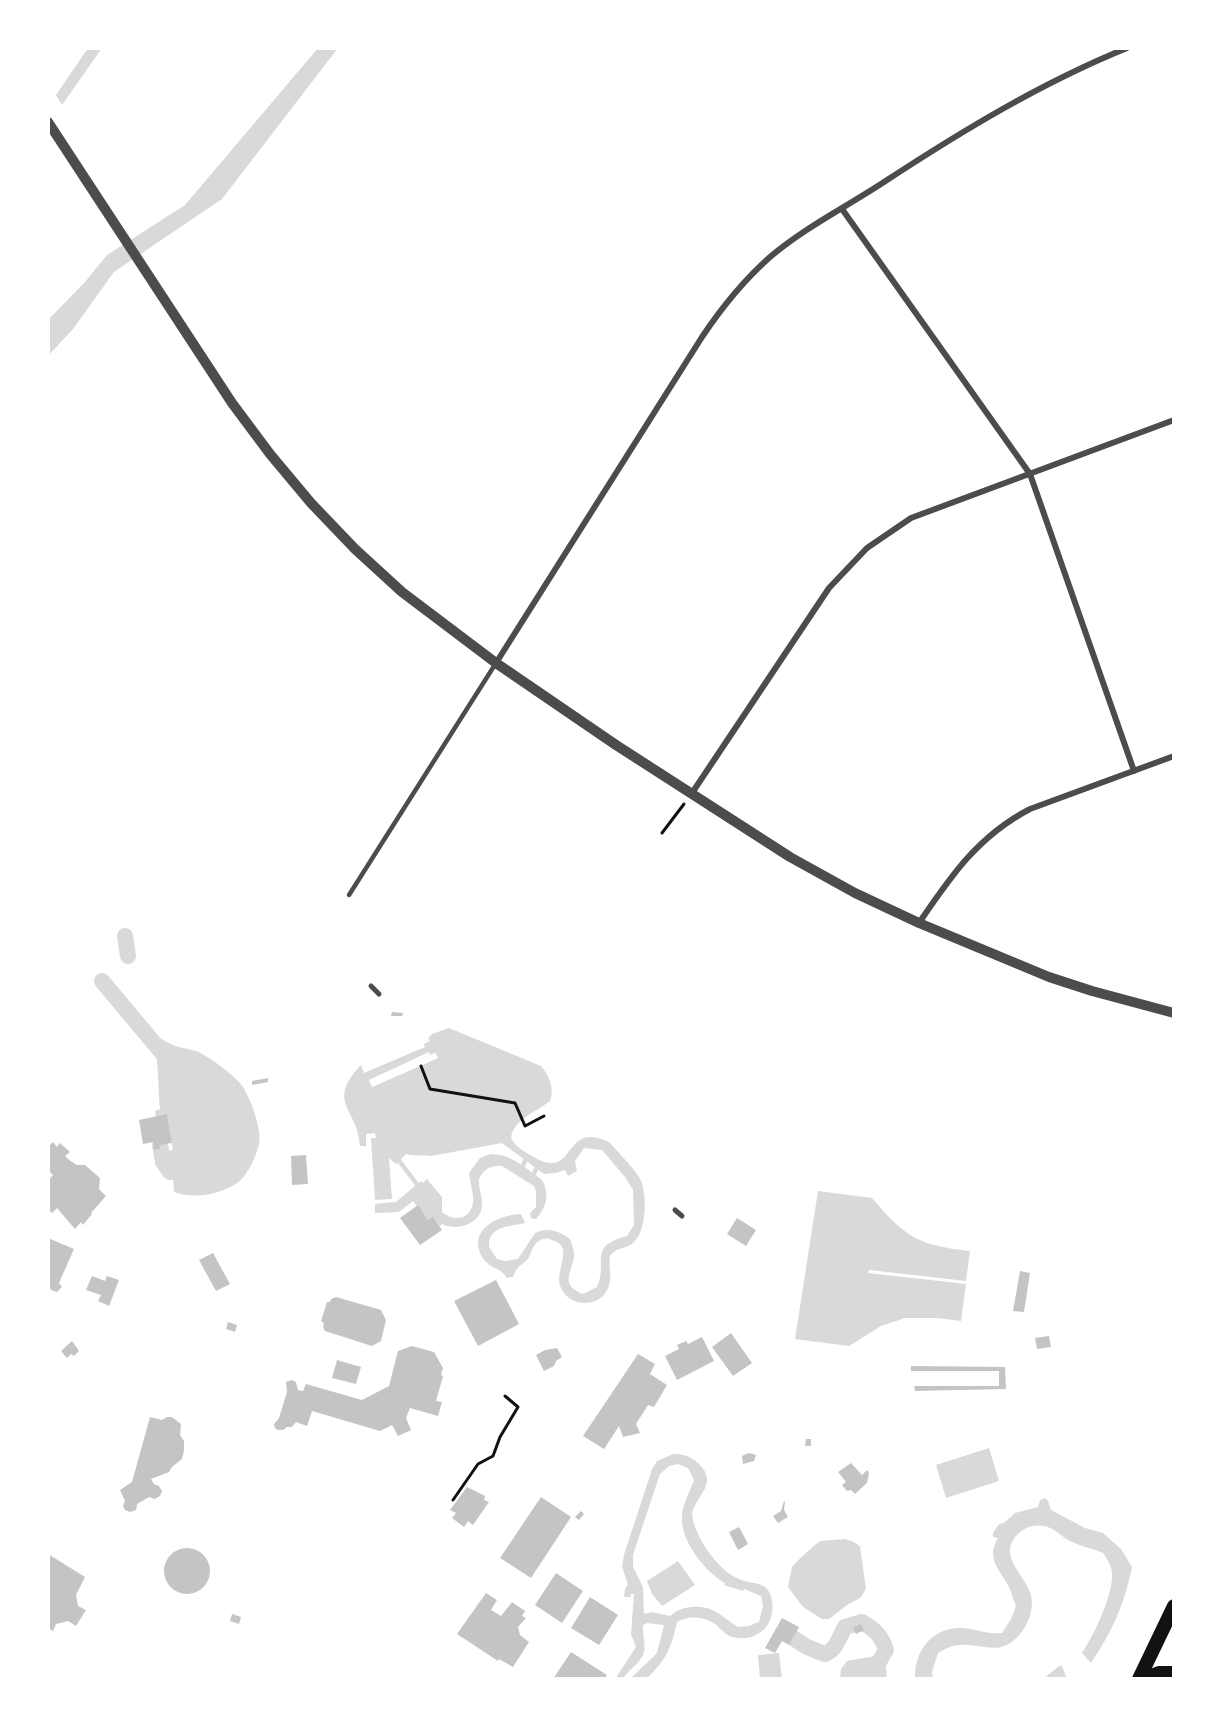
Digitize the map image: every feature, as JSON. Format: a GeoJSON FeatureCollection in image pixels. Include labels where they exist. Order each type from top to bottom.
{"type":"FeatureCollection","features":[{"type":"Feature","properties":{"kind":"main road"},"geometry":{"type":"LineString","coordinates":[[1138,1679],[1174,1606]]}},
{"type":"Feature","properties":{"kind":"main road"},"geometry":{"type":"LineString","coordinates":[[1145,1679],[1159,1673],[1174,1674]]}},
{"type":"Feature","properties":{"kind":"street"},"geometry":{"type":"LineString","coordinates":[[496,663],[720,311],[740,286],[796,237],[934,149],[1003,107],[1127,48]]}},
{"type":"Feature","properties":{"kind":"street"},"geometry":{"type":"LineString","coordinates":[[48,122],[232,403],[270,454],[311,503],[355,549],[402,592],[496,663],[599,734],[790,857],[855,893],[919,923],[1049,977],[1174,1013]]}},
{"type":"Feature","properties":{"kind":"street"},"geometry":{"type":"LineString","coordinates":[[842,209],[1030,474],[1134,771]]}},
{"type":"Feature","properties":{"kind":"street"},"geometry":{"type":"LineString","coordinates":[[692,793],[829,588],[867,548],[911,519],[1174,420]]}},
{"type":"Feature","properties":{"kind":"street"},"geometry":{"type":"LineString","coordinates":[[919,923],[968,855],[1008,821],[1030,809],[1174,756]]}},
{"type":"Feature","properties":{"kind":"street"},"geometry":{"type":"LineString","coordinates":[[371,986],[379,994]]}},
{"type":"Feature","properties":{"kind":"street"},"geometry":{"type":"LineString","coordinates":[[675,1210],[682,1216]]}},
{"type":"Feature","properties":{"kind":"lane"},"geometry":{"type":"LineString","coordinates":[[350,895],[496,663]]}},
{"type":"Feature","properties":{"kind":"path"},"geometry":{"type":"LineString","coordinates":[[662,833],[692,793]]}},
{"type":"Feature","properties":{"kind":"path"},"geometry":{"type":"LineString","coordinates":[[421,1066],[430,1089],[515,1103],[525,1126],[544,1116]]}},
{"type":"Feature","properties":{"kind":"path"},"geometry":{"type":"LineString","coordinates":[[453,1500],[478,1464],[493,1456],[500,1437],[518,1407],[505,1396]]}},
{"type":"Feature","properties":{"kind":"shaded area"},"geometry":{"type":"Polygon","coordinates":[[[88,48],[102,48],[62,105],[56,95],[88,48]]]}},
{"type":"Feature","properties":{"kind":"shaded area"},"geometry":{"type":"Polygon","coordinates":[[[318,48],[338,48],[222,199],[114,272],[73,329],[48,356],[48,320],[85,282],[107,255],[185,205],[318,48]]]}},
{"type":"Feature","properties":{"kind":"shaded area"},"geometry":{"type":"Polygon","coordinates":[[[449,1028],[541,1066],[550,1082],[552,1091],[550,1101],[516,1126],[511,1138],[523,1150],[546,1162],[556,1162],[583,1138],[594,1137],[609,1142],[639,1177],[645,1201],[641,1230],[633,1243],[615,1251],[610,1256],[608,1288],[599,1299],[585,1303],[565,1295],[559,1282],[563,1254],[559,1243],[550,1239],[539,1241],[513,1277],[507,1278],[485,1261],[479,1251],[478,1242],[486,1227],[493,1222],[521,1214],[525,1223],[501,1228],[492,1235],[489,1247],[497,1259],[505,1261],[518,1259],[535,1233],[544,1230],[553,1231],[570,1239],[574,1253],[569,1274],[569,1283],[572,1287],[583,1294],[597,1287],[603,1250],[614,1240],[627,1236],[634,1225],[633,1190],[602,1150],[584,1148],[575,1161],[577,1171],[568,1176],[565,1170],[544,1174],[502,1143],[431,1156],[406,1154],[396,1164],[389,1158],[392,1199],[375,1200],[371,1138],[376,1138],[375,1133],[366,1134],[366,1146],[360,1146],[358,1133],[346,1106],[345,1088],[361,1065],[364,1073],[425,1047],[424,1044],[430,1041],[428,1038],[432,1034],[449,1028]],[[435,1053],[371,1079],[372,1087],[438,1058],[435,1053]]]}},
{"type":"Feature","properties":{"kind":"shaded area"},"geometry":{"type":"Polygon","coordinates":[[[162,1039],[175,1046],[201,1053],[214,1061],[240,1083],[249,1099],[257,1123],[259,1144],[247,1172],[240,1181],[229,1188],[197,1195],[174,1192],[173,1179],[161,1164],[158,1153],[173,1150],[167,1115],[156,1117],[155,1111],[160,1109],[158,1068],[154,1046],[162,1039]]]}},
{"type":"Feature","properties":{"kind":"shaded area"},"geometry":{"type":"Polygon","coordinates":[[[490,1154],[511,1159],[542,1180],[547,1195],[543,1210],[536,1219],[531,1218],[530,1213],[536,1207],[534,1186],[502,1166],[488,1168],[479,1179],[481,1210],[474,1221],[468,1224],[455,1227],[442,1224],[440,1226],[433,1216],[428,1220],[413,1201],[399,1212],[375,1213],[375,1204],[396,1202],[421,1181],[423,1183],[427,1179],[442,1197],[442,1212],[456,1218],[465,1216],[469,1213],[473,1203],[469,1173],[480,1158],[490,1154]]]}},
{"type":"Feature","properties":{"kind":"shaded area"},"geometry":{"type":"Polygon","coordinates":[[[818,1191],[872,1198],[894,1222],[914,1237],[938,1246],[970,1251],[966,1281],[869,1270],[868,1273],[966,1284],[961,1321],[905,1318],[881,1326],[849,1346],[795,1339],[818,1191]]]}},
{"type":"Feature","properties":{"kind":"shaded area"},"geometry":{"type":"Polygon","coordinates":[[[989,1448],[999,1481],[946,1498],[936,1465],[989,1448]]]}},
{"type":"Feature","properties":{"kind":"shaded area"},"geometry":{"type":"Polygon","coordinates":[[[673,1454],[684,1455],[696,1461],[705,1471],[707,1484],[692,1514],[697,1532],[708,1552],[723,1569],[739,1579],[759,1584],[768,1590],[773,1605],[772,1613],[764,1629],[746,1638],[732,1637],[712,1622],[703,1619],[681,1620],[677,1622],[670,1647],[658,1666],[646,1679],[630,1679],[657,1653],[664,1625],[647,1623],[643,1625],[645,1649],[641,1658],[623,1679],[615,1679],[636,1647],[631,1634],[634,1594],[631,1594],[631,1597],[624,1597],[628,1585],[622,1566],[624,1555],[652,1469],[657,1461],[673,1454]],[[678,1464],[669,1466],[660,1474],[633,1555],[633,1567],[643,1587],[644,1614],[652,1612],[670,1616],[682,1609],[699,1607],[716,1612],[738,1627],[759,1622],[763,1606],[761,1596],[744,1589],[743,1591],[724,1585],[725,1583],[717,1578],[695,1555],[689,1545],[682,1526],[682,1512],[694,1480],[688,1468],[678,1464]]]}},
{"type":"Feature","properties":{"kind":"shaded area"},"geometry":{"type":"Polygon","coordinates":[[[1045,1498],[1051,1510],[1085,1528],[1103,1533],[1121,1549],[1132,1567],[1117,1617],[1091,1663],[1082,1653],[1097,1626],[1106,1603],[1112,1574],[1110,1565],[1103,1553],[1072,1542],[1051,1528],[1037,1525],[1019,1533],[1012,1541],[1010,1549],[1014,1565],[1028,1587],[1032,1600],[1030,1616],[1020,1634],[1013,1641],[998,1648],[957,1645],[949,1648],[938,1653],[932,1672],[933,1679],[915,1679],[915,1669],[921,1651],[926,1643],[941,1632],[960,1628],[1002,1633],[1016,1606],[994,1559],[994,1545],[998,1538],[993,1537],[993,1533],[999,1524],[1004,1523],[1015,1513],[1038,1507],[1040,1500],[1045,1498]]]}},
{"type":"Feature","properties":{"kind":"shaded area"},"geometry":{"type":"Polygon","coordinates":[[[845,1539],[860,1546],[866,1589],[860,1598],[829,1619],[822,1619],[803,1607],[788,1587],[792,1567],[821,1541],[845,1539]]]}},
{"type":"Feature","properties":{"kind":"shaded area"},"geometry":{"type":"Polygon","coordinates":[[[678,1561],[695,1585],[662,1606],[652,1594],[647,1581],[678,1561]]]}},
{"type":"Feature","properties":{"kind":"shaded area"},"geometry":{"type":"Polygon","coordinates":[[[779,1653],[782,1679],[760,1679],[758,1655],[779,1653]]]}},
{"type":"Feature","properties":{"kind":"shaded area"},"geometry":{"type":"Polygon","coordinates":[[[875,1656],[886,1668],[886,1679],[840,1679],[841,1669],[847,1661],[875,1656]]]}},
{"type":"Feature","properties":{"kind":"shaded area"},"geometry":{"type":"Polygon","coordinates":[[[1062,1666],[1067,1679],[1043,1679],[1062,1666]]]}},
{"type":"Feature","properties":{"kind":"pier"},"geometry":{"type":"Polygon","coordinates":[[[429,1052],[430,1055],[435,1053],[438,1058],[372,1087],[369,1080],[429,1052]],[[427,1056],[372,1081],[374,1084],[434,1057],[427,1056]]]}},
{"type":"Feature","properties":{"kind":"building"},"geometry":{"type":"Polygon","coordinates":[[[392,1012],[403,1013],[402,1016],[391,1016],[392,1012]]]}},
{"type":"Feature","properties":{"kind":"building"},"geometry":{"type":"Polygon","coordinates":[[[268,1078],[268,1082],[252,1085],[252,1081],[268,1078]]]}},
{"type":"Feature","properties":{"kind":"building"},"geometry":{"type":"Polygon","coordinates":[[[167,1114],[172,1143],[159,1145],[160,1149],[154,1150],[153,1142],[143,1144],[139,1120],[167,1114]]]}},
{"type":"Feature","properties":{"kind":"building"},"geometry":{"type":"Polygon","coordinates":[[[53,1142],[57,1147],[60,1143],[70,1152],[65,1156],[69,1160],[77,1165],[85,1165],[100,1178],[99,1189],[106,1196],[83,1225],[81,1222],[75,1229],[57,1208],[52,1213],[48,1209],[48,1181],[53,1175],[48,1170],[48,1147],[53,1142]]]}},
{"type":"Feature","properties":{"kind":"building"},"geometry":{"type":"Polygon","coordinates":[[[306,1155],[308,1184],[292,1185],[291,1156],[306,1155]]]}},
{"type":"Feature","properties":{"kind":"building"},"geometry":{"type":"Polygon","coordinates":[[[418,1205],[428,1220],[433,1216],[442,1230],[420,1245],[400,1218],[418,1205]]]}},
{"type":"Feature","properties":{"kind":"building"},"geometry":{"type":"Polygon","coordinates":[[[737,1218],[756,1230],[746,1246],[727,1234],[737,1218]]]}},
{"type":"Feature","properties":{"kind":"building"},"geometry":{"type":"Polygon","coordinates":[[[48,1238],[74,1249],[59,1283],[62,1287],[57,1292],[48,1286],[48,1238]]]}},
{"type":"Feature","properties":{"kind":"building"},"geometry":{"type":"Polygon","coordinates":[[[213,1253],[230,1284],[216,1291],[199,1260],[213,1253]]]}},
{"type":"Feature","properties":{"kind":"building"},"geometry":{"type":"Polygon","coordinates":[[[1020,1271],[1030,1273],[1024,1312],[1013,1311],[1020,1271]]]}},
{"type":"Feature","properties":{"kind":"building"},"geometry":{"type":"Polygon","coordinates":[[[92,1276],[105,1281],[107,1276],[119,1280],[109,1306],[98,1301],[101,1295],[86,1290],[92,1276]]]}},
{"type":"Feature","properties":{"kind":"building"},"geometry":{"type":"Polygon","coordinates":[[[496,1280],[519,1324],[478,1346],[454,1301],[496,1280]]]}},
{"type":"Feature","properties":{"kind":"building"},"geometry":{"type":"Polygon","coordinates":[[[336,1297],[381,1310],[386,1320],[381,1341],[372,1346],[325,1331],[324,1323],[321,1321],[327,1302],[336,1297]]]}},
{"type":"Feature","properties":{"kind":"building"},"geometry":{"type":"Polygon","coordinates":[[[228,1322],[237,1325],[235,1332],[226,1329],[228,1322]]]}},
{"type":"Feature","properties":{"kind":"building"},"geometry":{"type":"Polygon","coordinates":[[[731,1333],[752,1363],[733,1376],[712,1347],[731,1333]]]}},
{"type":"Feature","properties":{"kind":"building"},"geometry":{"type":"Polygon","coordinates":[[[1049,1336],[1051,1347],[1037,1349],[1035,1338],[1049,1336]]]}},
{"type":"Feature","properties":{"kind":"building"},"geometry":{"type":"Polygon","coordinates":[[[702,1337],[714,1361],[677,1380],[665,1356],[679,1349],[677,1345],[686,1341],[688,1344],[702,1337]]]}},
{"type":"Feature","properties":{"kind":"building"},"geometry":{"type":"Polygon","coordinates":[[[72,1341],[79,1351],[67,1358],[61,1351],[72,1341]]]}},
{"type":"Feature","properties":{"kind":"building"},"geometry":{"type":"Polygon","coordinates":[[[412,1346],[434,1352],[443,1368],[436,1401],[442,1402],[438,1416],[410,1408],[406,1418],[411,1430],[398,1436],[392,1425],[380,1431],[312,1411],[307,1426],[296,1422],[292,1427],[283,1430],[275,1428],[274,1424],[279,1418],[287,1392],[286,1382],[292,1380],[296,1382],[298,1390],[303,1391],[306,1384],[362,1400],[389,1386],[398,1351],[412,1346]]]}},
{"type":"Feature","properties":{"kind":"building"},"geometry":{"type":"Polygon","coordinates":[[[557,1348],[562,1357],[556,1361],[554,1366],[544,1371],[536,1355],[545,1350],[557,1348]]]}},
{"type":"Feature","properties":{"kind":"building"},"geometry":{"type":"Polygon","coordinates":[[[638,1354],[655,1364],[650,1374],[667,1385],[654,1407],[648,1405],[636,1424],[640,1433],[623,1437],[619,1426],[604,1449],[583,1436],[638,1354]]]}},
{"type":"Feature","properties":{"kind":"building"},"geometry":{"type":"Polygon","coordinates":[[[337,1360],[361,1367],[356,1384],[332,1378],[337,1360]]]}},
{"type":"Feature","properties":{"kind":"building"},"geometry":{"type":"Polygon","coordinates":[[[911,1366],[1005,1367],[1006,1389],[915,1391],[914,1386],[999,1386],[999,1371],[911,1371],[911,1366]]]}},
{"type":"Feature","properties":{"kind":"building"},"geometry":{"type":"Polygon","coordinates":[[[150,1417],[162,1420],[172,1417],[181,1424],[180,1435],[184,1441],[184,1451],[182,1459],[169,1472],[151,1479],[162,1491],[160,1496],[155,1499],[149,1497],[137,1504],[136,1510],[130,1512],[123,1506],[125,1501],[120,1490],[132,1482],[150,1417]]]}},
{"type":"Feature","properties":{"kind":"building"},"geometry":{"type":"Polygon","coordinates":[[[806,1439],[811,1439],[811,1446],[805,1446],[806,1439]]]}},
{"type":"Feature","properties":{"kind":"building"},"geometry":{"type":"Polygon","coordinates":[[[749,1453],[756,1455],[754,1461],[743,1464],[742,1456],[749,1453]]]}},
{"type":"Feature","properties":{"kind":"building"},"geometry":{"type":"Polygon","coordinates":[[[851,1463],[862,1475],[867,1470],[869,1473],[867,1483],[855,1494],[851,1490],[847,1491],[842,1485],[846,1482],[838,1472],[851,1463]]]}},
{"type":"Feature","properties":{"kind":"building"},"geometry":{"type":"Polygon","coordinates":[[[467,1487],[485,1496],[484,1500],[489,1502],[473,1525],[468,1521],[464,1527],[452,1518],[456,1513],[450,1510],[467,1487]]]}},
{"type":"Feature","properties":{"kind":"building"},"geometry":{"type":"Polygon","coordinates":[[[541,1497],[571,1517],[531,1578],[500,1558],[541,1497]]]}},
{"type":"Feature","properties":{"kind":"building"},"geometry":{"type":"Polygon","coordinates":[[[784,1501],[784,1510],[788,1517],[778,1523],[773,1516],[781,1511],[784,1501]]]}},
{"type":"Feature","properties":{"kind":"building"},"geometry":{"type":"Polygon","coordinates":[[[581,1511],[584,1514],[579,1520],[575,1517],[581,1511]]]}},
{"type":"Feature","properties":{"kind":"building"},"geometry":{"type":"Polygon","coordinates":[[[739,1527],[748,1544],[738,1550],[729,1532],[739,1527]]]}},
{"type":"Feature","properties":{"kind":"building"},"geometry":{"type":"Polygon","coordinates":[[[187,1548],[196,1549],[204,1554],[209,1562],[209,1580],[204,1588],[196,1593],[187,1594],[178,1593],[170,1588],[165,1580],[164,1571],[165,1562],[170,1554],[178,1549],[187,1548]]]}},
{"type":"Feature","properties":{"kind":"building"},"geometry":{"type":"Polygon","coordinates":[[[48,1554],[85,1577],[76,1595],[78,1606],[86,1610],[76,1626],[68,1621],[56,1624],[53,1631],[48,1628],[48,1554]]]}},
{"type":"Feature","properties":{"kind":"building"},"geometry":{"type":"Polygon","coordinates":[[[556,1573],[583,1591],[562,1623],[535,1605],[556,1573]]]}},
{"type":"Feature","properties":{"kind":"building"},"geometry":{"type":"Polygon","coordinates":[[[486,1593],[497,1600],[491,1610],[501,1616],[512,1602],[525,1611],[522,1616],[526,1618],[518,1627],[520,1635],[529,1642],[513,1667],[499,1659],[498,1661],[457,1634],[486,1593]]]}},
{"type":"Feature","properties":{"kind":"building"},"geometry":{"type":"Polygon","coordinates":[[[590,1597],[618,1615],[599,1645],[571,1628],[590,1597]]]}},
{"type":"Feature","properties":{"kind":"building"},"geometry":{"type":"Polygon","coordinates":[[[232,1614],[241,1617],[239,1624],[230,1621],[232,1614]]]}},
{"type":"Feature","properties":{"kind":"building"},"geometry":{"type":"Polygon","coordinates":[[[782,1618],[799,1627],[789,1645],[782,1641],[775,1653],[765,1648],[782,1618]]]}},
{"type":"Feature","properties":{"kind":"building"},"geometry":{"type":"Polygon","coordinates":[[[861,1624],[864,1630],[856,1634],[853,1628],[861,1624]]]}},
{"type":"Feature","properties":{"kind":"building"},"geometry":{"type":"Polygon","coordinates":[[[571,1652],[607,1675],[604,1679],[553,1679],[571,1652]]]}},
{"type":"Feature","properties":{"kind":"waterway"},"geometry":{"type":"LineString","coordinates":[[125,936],[128,956]]}},
{"type":"Feature","properties":{"kind":"waterway"},"geometry":{"type":"LineString","coordinates":[[102,981],[169,1061]]}},
{"type":"Feature","properties":{"kind":"waterway"},"geometry":{"type":"LineString","coordinates":[[160,1145],[163,1162],[170,1172]]}},
{"type":"Feature","properties":{"kind":"waterway"},"geometry":{"type":"LineString","coordinates":[[397,1158],[419,1187]]}},
{"type":"Feature","properties":{"kind":"waterway"},"geometry":{"type":"LineString","coordinates":[[523,1166],[525,1161]]}},
{"type":"Feature","properties":{"kind":"waterway"},"geometry":{"type":"LineString","coordinates":[[534,1174],[536,1169]]}},
{"type":"Feature","properties":{"kind":"waterway"},"geometry":{"type":"LineString","coordinates":[[793,1638],[825,1654],[835,1646],[845,1627],[862,1622],[877,1633],[886,1650],[873,1672],[873,1679]]}}]}
